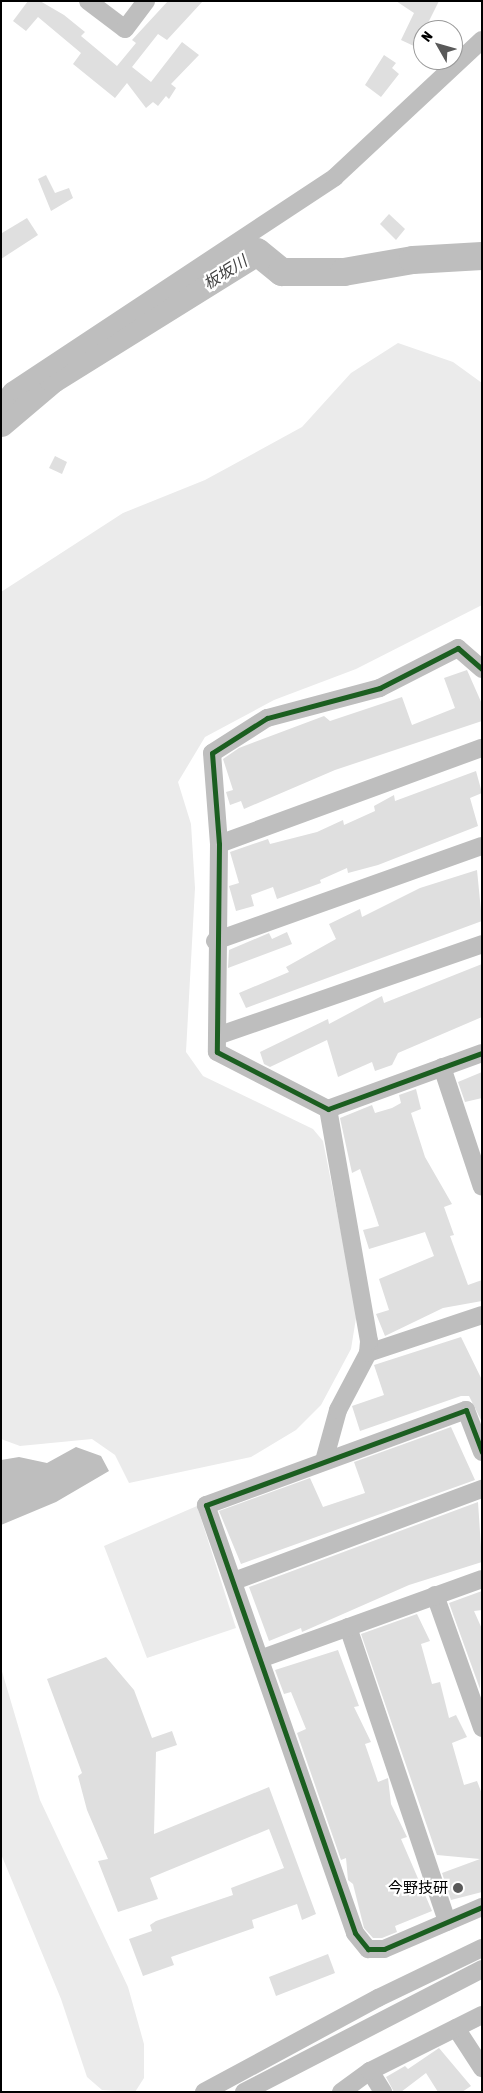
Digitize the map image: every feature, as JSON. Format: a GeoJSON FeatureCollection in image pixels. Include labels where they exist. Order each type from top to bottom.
{"type":"FeatureCollection","features":[{"type":"Feature","properties":{"kind":"street"},"geometry":{"type":"LineString","coordinates":[[88,1],[125,29],[146,1]]}},
{"type":"Feature","properties":{"kind":"street"},"geometry":{"type":"LineString","coordinates":[[1,404],[12,391],[335,177],[482,40]]}},
{"type":"Feature","properties":{"kind":"street"},"geometry":{"type":"LineString","coordinates":[[482,669],[458,648],[380,688],[267,718],[212,753],[220,844],[215,941],[216,1052],[328,1108],[482,1053]]}},
{"type":"Feature","properties":{"kind":"street"},"geometry":{"type":"LineString","coordinates":[[220,844],[482,748]]}},
{"type":"Feature","properties":{"kind":"street"},"geometry":{"type":"LineString","coordinates":[[215,941],[482,846]]}},
{"type":"Feature","properties":{"kind":"street"},"geometry":{"type":"LineString","coordinates":[[217,1036],[482,944]]}},
{"type":"Feature","properties":{"kind":"street"},"geometry":{"type":"LineString","coordinates":[[442,1067],[482,1187]]}},
{"type":"Feature","properties":{"kind":"street"},"geometry":{"type":"LineString","coordinates":[[324,1461],[338,1410],[368,1353],[364,1301],[328,1108]]}},
{"type":"Feature","properties":{"kind":"street"},"geometry":{"type":"LineString","coordinates":[[368,1353],[482,1315]]}},
{"type":"Feature","properties":{"kind":"street"},"geometry":{"type":"LineString","coordinates":[[482,1452],[466,1410],[206,1505],[234,1580],[355,1933],[368,1949],[384,1949],[482,1907]]}},
{"type":"Feature","properties":{"kind":"street"},"geometry":{"type":"LineString","coordinates":[[234,1580],[482,1489]]}},
{"type":"Feature","properties":{"kind":"street"},"geometry":{"type":"LineString","coordinates":[[260,1658],[482,1579]]}},
{"type":"Feature","properties":{"kind":"street"},"geometry":{"type":"LineString","coordinates":[[435,1595],[482,1728]]}},
{"type":"Feature","properties":{"kind":"street"},"geometry":{"type":"LineString","coordinates":[[348,1627],[447,1922]]}},
{"type":"Feature","properties":{"kind":"street"},"geometry":{"type":"LineString","coordinates":[[204,2092],[378,1998],[482,1948]]}},
{"type":"Feature","properties":{"kind":"street"},"geometry":{"type":"LineString","coordinates":[[244,2092],[482,1969]]}},
{"type":"Feature","properties":{"kind":"street"},"geometry":{"type":"LineString","coordinates":[[341,2092],[370,2071],[482,2015]]}},
{"type":"Feature","properties":{"kind":"street"},"geometry":{"type":"LineString","coordinates":[[456,2028],[482,2068]]}},
{"type":"Feature","properties":{"kind":"street"},"geometry":{"type":"LineString","coordinates":[[370,2071],[383,2092]]}},
{"type":"Feature","properties":{"kind":"shaded area"},"geometry":{"type":"Polygon","coordinates":[[[398,343],[453,362],[482,383],[482,605],[356,669],[274,700],[205,737],[178,782],[191,824],[195,888],[186,1052],[203,1076],[313,1129],[323,1141],[357,1312],[351,1349],[321,1405],[296,1430],[251,1457],[129,1483],[115,1455],[92,1439],[20,1446],[1,1439],[1,592],[123,513],[205,480],[302,427],[351,373],[398,343]]]}},
{"type":"Feature","properties":{"kind":"shaded area"},"geometry":{"type":"Polygon","coordinates":[[[76,1447],[101,1456],[109,1471],[56,1502],[1,1525],[1,1460],[19,1457],[47,1463],[76,1447]]]}},
{"type":"Feature","properties":{"kind":"shaded area"},"geometry":{"type":"Polygon","coordinates":[[[197,1506],[236,1628],[147,1658],[104,1546],[197,1506]]]}},
{"type":"Feature","properties":{"kind":"shaded area"},"geometry":{"type":"Polygon","coordinates":[[[1,1668],[40,1800],[128,1987],[144,2044],[144,2078],[135,2092],[102,2090],[87,2077],[61,1999],[1,1854],[1,1668]]]}},
{"type":"Feature","properties":{"kind":"building"},"geometry":{"type":"Polygon","coordinates":[[[28,1],[40,1],[64,15],[85,32],[81,36],[117,66],[136,43],[132,40],[168,1],[203,1],[167,40],[158,34],[132,67],[151,82],[182,42],[199,55],[171,84],[176,88],[169,99],[166,96],[158,106],[153,102],[146,108],[127,83],[115,98],[73,64],[81,53],[38,17],[26,31],[13,21],[28,1]]]}},
{"type":"Feature","properties":{"kind":"building"},"geometry":{"type":"Polygon","coordinates":[[[396,1],[439,1],[430,20],[413,20],[413,46],[401,40],[414,13],[396,1]]]}},
{"type":"Feature","properties":{"kind":"building"},"geometry":{"type":"Polygon","coordinates":[[[384,55],[396,63],[392,68],[399,74],[381,97],[365,85],[384,55]]]}},
{"type":"Feature","properties":{"kind":"building"},"geometry":{"type":"Polygon","coordinates":[[[46,175],[55,193],[69,188],[73,198],[51,211],[38,179],[46,175]]]}},
{"type":"Feature","properties":{"kind":"building"},"geometry":{"type":"Polygon","coordinates":[[[389,214],[405,229],[396,240],[380,224],[389,214]]]}},
{"type":"Feature","properties":{"kind":"building"},"geometry":{"type":"Polygon","coordinates":[[[27,218],[38,235],[1,259],[2,233],[27,218]]]}},
{"type":"Feature","properties":{"kind":"building"},"geometry":{"type":"Polygon","coordinates":[[[55,456],[67,462],[62,474],[49,468],[55,456]]]}},
{"type":"Feature","properties":{"kind":"building"},"geometry":{"type":"Polygon","coordinates":[[[467,670],[482,704],[482,721],[335,770],[244,809],[241,801],[230,805],[226,792],[233,790],[223,759],[239,748],[324,716],[330,721],[402,697],[412,725],[455,708],[444,678],[467,670]]]}},
{"type":"Feature","properties":{"kind":"building"},"geometry":{"type":"Polygon","coordinates":[[[476,771],[482,793],[470,798],[478,826],[378,865],[348,873],[347,868],[320,880],[321,883],[277,899],[273,887],[251,895],[254,906],[236,911],[229,886],[239,883],[230,852],[268,839],[270,844],[317,832],[343,820],[344,825],[375,811],[374,806],[394,795],[395,801],[476,771]]]}},
{"type":"Feature","properties":{"kind":"building"},"geometry":{"type":"Polygon","coordinates":[[[477,870],[482,921],[246,1008],[239,993],[289,972],[286,967],[336,939],[329,924],[360,909],[362,917],[420,888],[477,870]]]}},
{"type":"Feature","properties":{"kind":"building"},"geometry":{"type":"Polygon","coordinates":[[[287,932],[292,944],[228,968],[229,950],[269,933],[272,939],[287,932]]]}},
{"type":"Feature","properties":{"kind":"building"},"geometry":{"type":"Polygon","coordinates":[[[482,964],[482,1017],[398,1053],[392,1065],[375,1071],[372,1062],[338,1077],[327,1040],[270,1067],[264,1064],[260,1052],[328,1019],[329,1024],[382,996],[384,1003],[482,964]]]}},
{"type":"Feature","properties":{"kind":"building"},"geometry":{"type":"Polygon","coordinates":[[[482,1072],[482,1098],[465,1102],[458,1082],[482,1072]]]}},
{"type":"Feature","properties":{"kind":"building"},"geometry":{"type":"Polygon","coordinates":[[[416,1089],[421,1109],[411,1113],[425,1157],[452,1204],[444,1207],[454,1235],[450,1236],[468,1285],[482,1280],[482,1301],[443,1308],[385,1336],[376,1314],[389,1310],[379,1279],[434,1256],[425,1232],[369,1249],[363,1230],[379,1226],[360,1169],[352,1173],[340,1118],[372,1105],[375,1113],[392,1108],[401,1103],[399,1095],[416,1089]]]}},
{"type":"Feature","properties":{"kind":"building"},"geometry":{"type":"Polygon","coordinates":[[[461,1337],[482,1380],[482,1422],[469,1396],[461,1396],[360,1431],[352,1406],[384,1395],[374,1365],[461,1337]]]}},
{"type":"Feature","properties":{"kind":"building"},"geometry":{"type":"Polygon","coordinates":[[[451,1427],[475,1480],[241,1564],[219,1511],[310,1478],[323,1507],[365,1493],[354,1462],[451,1427]]]}},
{"type":"Feature","properties":{"kind":"building"},"geometry":{"type":"Polygon","coordinates":[[[478,1502],[482,1562],[409,1585],[302,1632],[301,1628],[269,1641],[249,1587],[478,1502]]]}},
{"type":"Feature","properties":{"kind":"building"},"geometry":{"type":"Polygon","coordinates":[[[482,1591],[482,1610],[474,1611],[482,1629],[480,1689],[449,1603],[482,1591]]]}},
{"type":"Feature","properties":{"kind":"building"},"geometry":{"type":"Polygon","coordinates":[[[417,1614],[430,1641],[421,1644],[432,1684],[440,1682],[449,1718],[456,1715],[467,1737],[452,1743],[464,1785],[477,1781],[482,1794],[482,1892],[451,1900],[442,1873],[480,1859],[437,1855],[361,1634],[417,1614]]]}},
{"type":"Feature","properties":{"kind":"building"},"geometry":{"type":"Polygon","coordinates":[[[338,1650],[359,1706],[354,1707],[371,1742],[365,1744],[378,1782],[388,1778],[391,1804],[407,1837],[401,1839],[432,1911],[395,1926],[397,1932],[382,1938],[373,1938],[364,1928],[353,1884],[348,1880],[346,1858],[341,1860],[297,1733],[306,1729],[291,1692],[284,1694],[275,1670],[338,1650]]]}},
{"type":"Feature","properties":{"kind":"building"},"geometry":{"type":"Polygon","coordinates":[[[106,1657],[134,1690],[152,1738],[172,1731],[177,1745],[156,1752],[154,1834],[269,1787],[316,1914],[302,1920],[297,1904],[252,1920],[254,1928],[171,1957],[174,1965],[143,1976],[129,1939],[152,1931],[150,1925],[156,1921],[233,1895],[231,1888],[284,1868],[269,1829],[150,1878],[158,1899],[118,1912],[98,1861],[108,1859],[87,1810],[78,1776],[82,1773],[47,1679],[106,1657]]]}},
{"type":"Feature","properties":{"kind":"building"},"geometry":{"type":"Polygon","coordinates":[[[328,1954],[335,1973],[276,1996],[269,1977],[328,1954]]]}},
{"type":"Feature","properties":{"kind":"building"},"geometry":{"type":"Polygon","coordinates":[[[439,2048],[471,2086],[462,2092],[438,2092],[426,2073],[401,2092],[394,2092],[386,2077],[405,2066],[408,2069],[439,2048]]]}},
{"type":"Feature","properties":{"kind":"waterway","name":"板坂川"},"geometry":{"type":"LineString","coordinates":[[1,423],[53,379],[257,252],[282,272],[344,272],[413,260],[482,256]]}},
{"type":"Feature","properties":{"kind":"cycle path"},"geometry":{"type":"LineString","coordinates":[[482,669],[458,648],[380,688],[267,718],[212,753],[219,844],[217,1052],[328,1109],[482,1053]]}},
{"type":"Feature","properties":{"kind":"cycle path"},"geometry":{"type":"LineString","coordinates":[[482,1452],[466,1410],[206,1505],[355,1933],[368,1949],[384,1949],[482,1907]]}},
{"type":"Feature","properties":{"kind":"place","name":"今野技研"},"geometry":{"type":"Point","coordinates":[458,1888]}}]}
